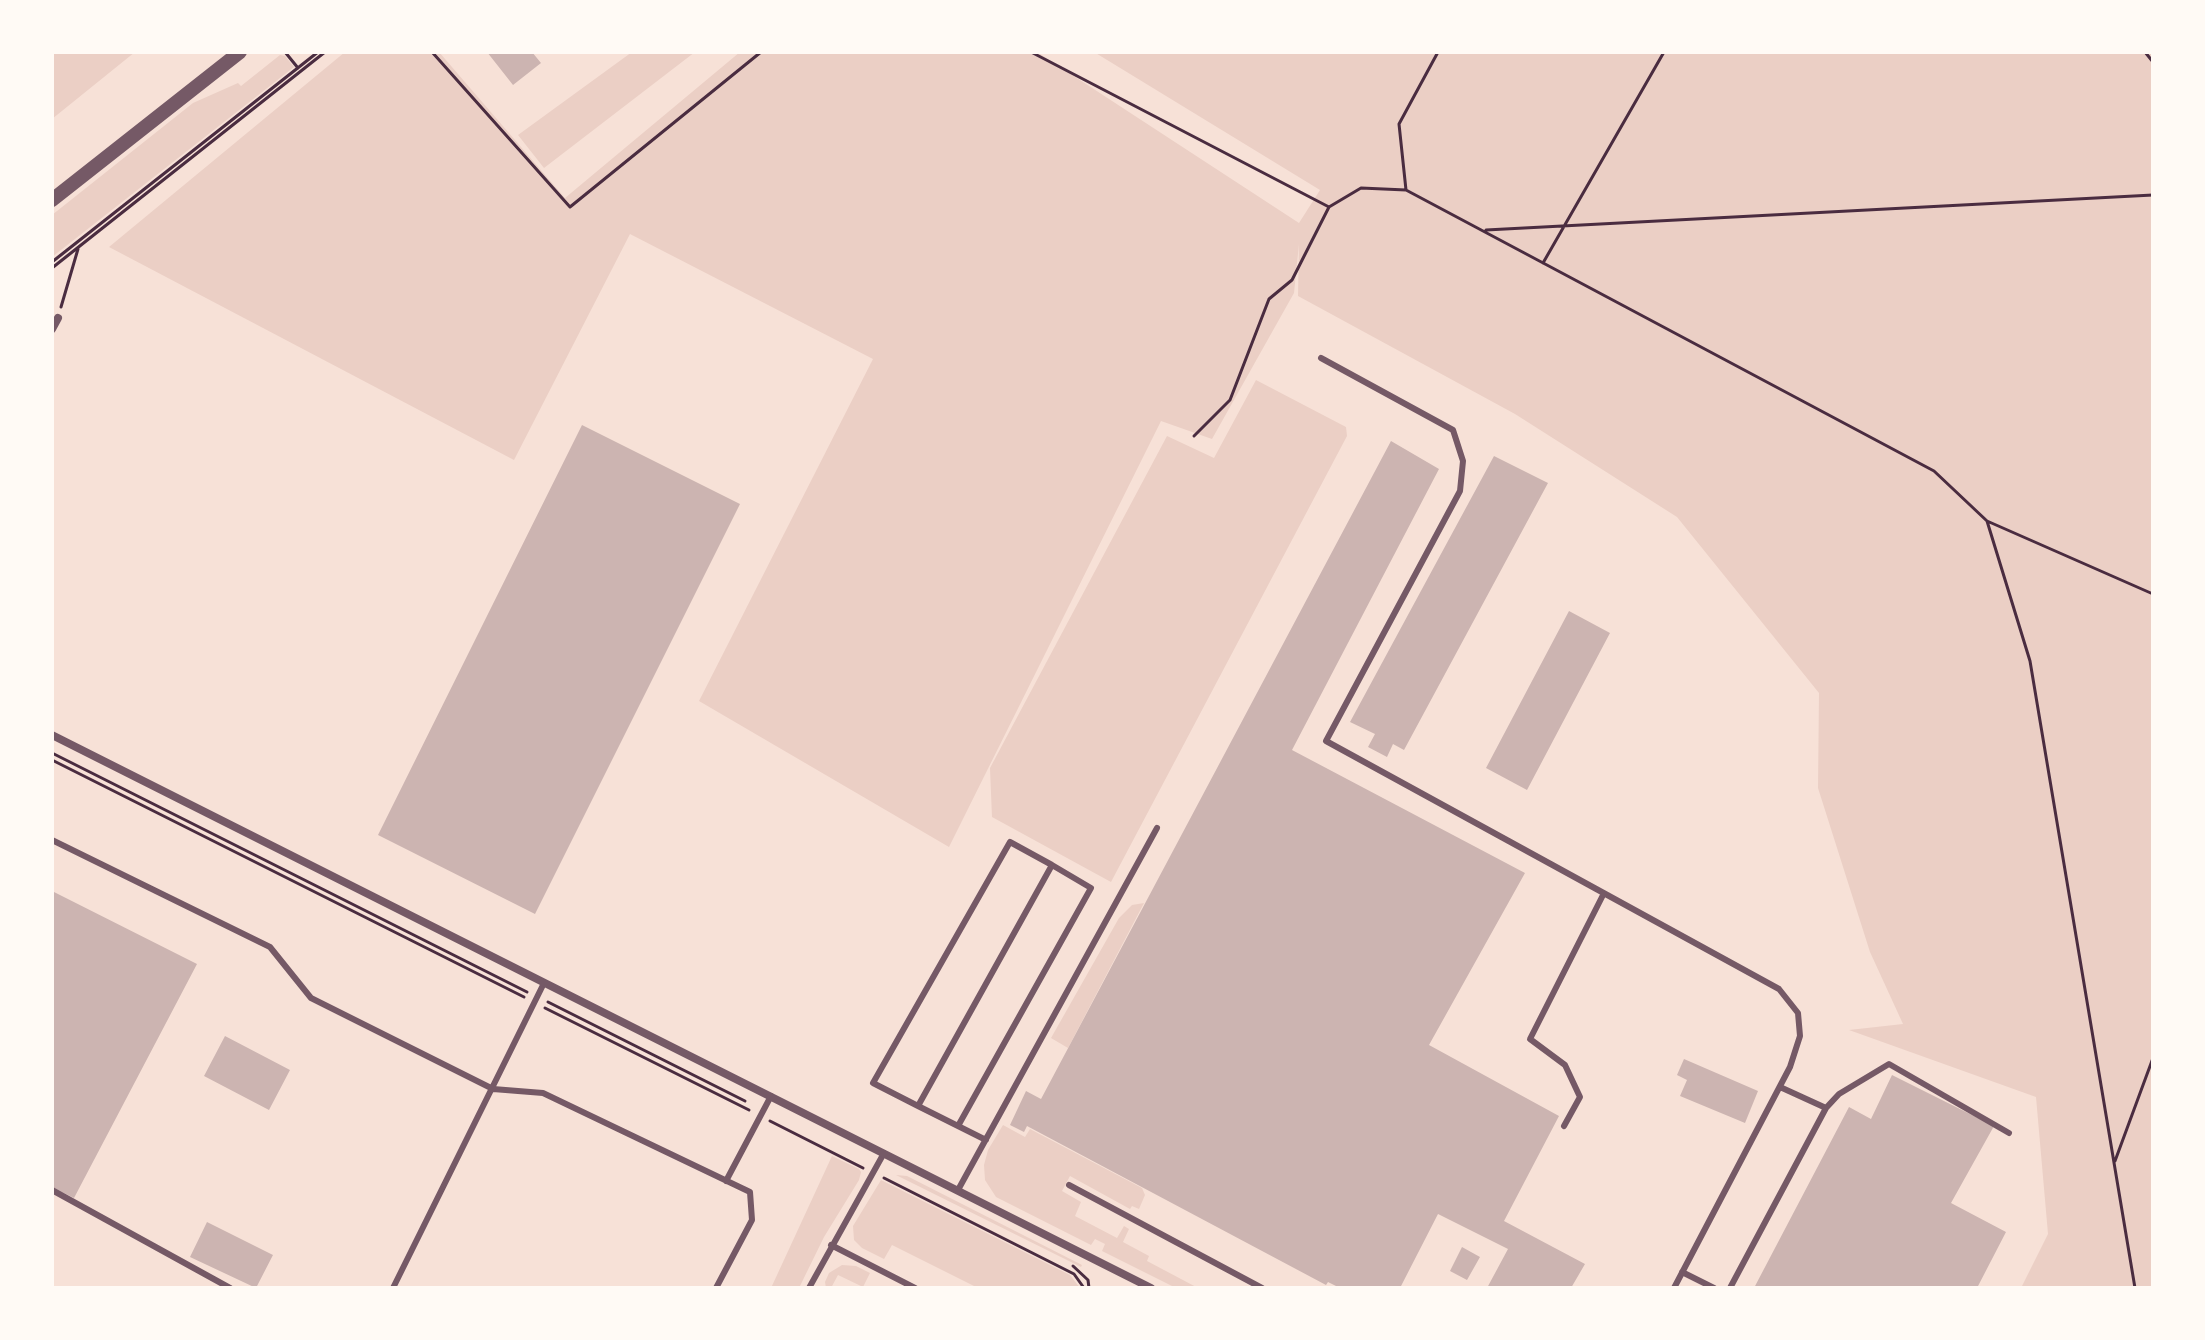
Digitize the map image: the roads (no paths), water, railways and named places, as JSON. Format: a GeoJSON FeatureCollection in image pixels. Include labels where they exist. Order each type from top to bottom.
{"type":"FeatureCollection","features":[{"type":"Feature","properties":{"kind":"street"},"geometry":{"type":"LineString","coordinates":[[52,200],[240,52]]}},
{"type":"Feature","properties":{"kind":"street"},"geometry":{"type":"LineString","coordinates":[[52,329],[58,318]]}},
{"type":"Feature","properties":{"kind":"street"},"geometry":{"type":"LineString","coordinates":[[52,735],[958,1190],[1138,1285],[1151,1288]]}},
{"type":"Feature","properties":{"kind":"lane"},"geometry":{"type":"LineString","coordinates":[[1321,358],[1453,430],[1463,461],[1460,491],[1326,741],[1779,989],[1798,1013],[1800,1036],[1790,1067],[1674,1288]]}},
{"type":"Feature","properties":{"kind":"lane"},"geometry":{"type":"LineString","coordinates":[[958,1190],[1157,828]]}},
{"type":"Feature","properties":{"kind":"lane"},"geometry":{"type":"LineString","coordinates":[[52,840],[270,947],[311,998],[493,1089],[543,1093],[750,1192],[752,1220],[716,1288]]}},
{"type":"Feature","properties":{"kind":"lane"},"geometry":{"type":"LineString","coordinates":[[958,1126],[1091,888],[1010,842],[873,1083],[918,1106],[958,1126],[986,1140]]}},
{"type":"Feature","properties":{"kind":"lane"},"geometry":{"type":"LineString","coordinates":[[918,1106],[1052,865]]}},
{"type":"Feature","properties":{"kind":"lane"},"geometry":{"type":"LineString","coordinates":[[1564,1126],[1580,1097],[1565,1065],[1530,1039],[1603,895]]}},
{"type":"Feature","properties":{"kind":"lane"},"geometry":{"type":"LineString","coordinates":[[393,1288],[544,983]]}},
{"type":"Feature","properties":{"kind":"lane"},"geometry":{"type":"LineString","coordinates":[[1730,1288],[1826,1108],[1839,1094],[1889,1064],[2009,1133]]}},
{"type":"Feature","properties":{"kind":"lane"},"geometry":{"type":"LineString","coordinates":[[1780,1087],[1826,1108]]}},
{"type":"Feature","properties":{"kind":"lane"},"geometry":{"type":"LineString","coordinates":[[726,1181],[771,1096]]}},
{"type":"Feature","properties":{"kind":"lane"},"geometry":{"type":"LineString","coordinates":[[809,1288],[884,1153]]}},
{"type":"Feature","properties":{"kind":"lane"},"geometry":{"type":"LineString","coordinates":[[1069,1185],[1262,1288]]}},
{"type":"Feature","properties":{"kind":"lane"},"geometry":{"type":"LineString","coordinates":[[52,1190],[230,1288]]}},
{"type":"Feature","properties":{"kind":"lane"},"geometry":{"type":"LineString","coordinates":[[831,1245],[915,1288]]}},
{"type":"Feature","properties":{"kind":"lane"},"geometry":{"type":"LineString","coordinates":[[1682,1272],[1714,1288]]}}]}
